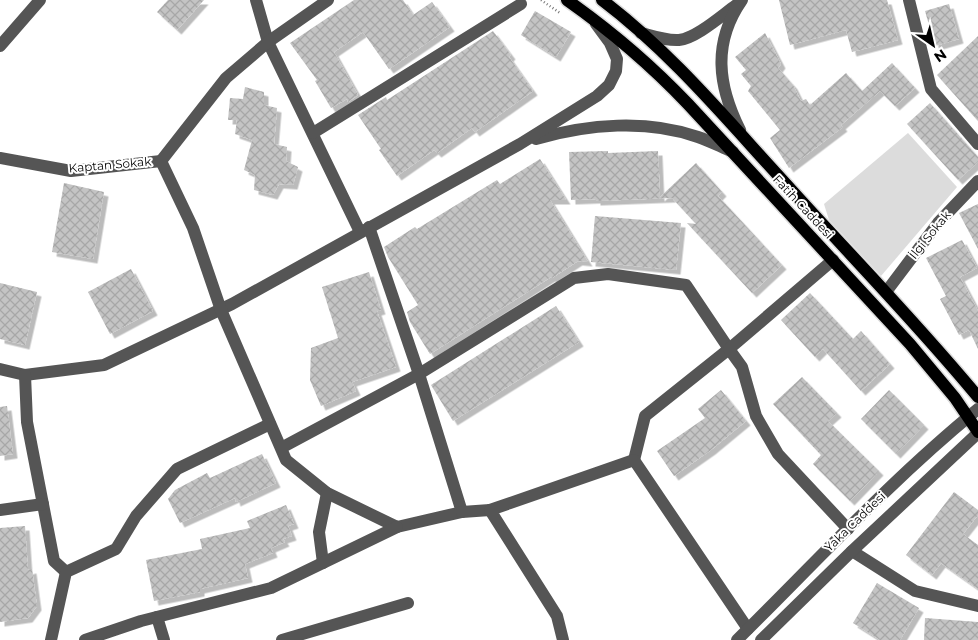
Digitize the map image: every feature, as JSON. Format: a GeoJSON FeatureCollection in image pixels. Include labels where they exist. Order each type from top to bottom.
{"type":"FeatureCollection","features":[{"type":"Feature","properties":{"kind":"main road","name":"Fatih Caddesi"},"geometry":{"type":"LineString","coordinates":[[567,0],[622,42],[665,80],[834,260],[973,413],[978,433]]}},
{"type":"Feature","properties":{"kind":"main road","name":"Fatih Caddesi"},"geometry":{"type":"LineString","coordinates":[[602,0],[641,33],[693,83],[886,292],[978,397]]}},
{"type":"Feature","properties":{"kind":"street"},"geometry":{"type":"LineString","coordinates":[[0,46],[40,0]]}},
{"type":"Feature","properties":{"kind":"street"},"geometry":{"type":"LineString","coordinates":[[256,0],[268,42],[364,230],[419,374],[462,512]]}},
{"type":"Feature","properties":{"kind":"street"},"geometry":{"type":"LineString","coordinates":[[328,0],[268,42],[226,78],[161,161],[193,228],[221,310],[286,460],[327,493],[397,527]]}},
{"type":"Feature","properties":{"kind":"street"},"geometry":{"type":"LineString","coordinates":[[641,33],[672,40],[684,38],[697,32],[741,0]]}},
{"type":"Feature","properties":{"kind":"street"},"geometry":{"type":"LineString","coordinates":[[741,0],[723,43],[721,62],[722,81],[727,99],[743,137]]}},
{"type":"Feature","properties":{"kind":"street"},"geometry":{"type":"LineString","coordinates":[[909,0],[931,89],[978,144]]}},
{"type":"Feature","properties":{"kind":"street"},"geometry":{"type":"LineString","coordinates":[[313,133],[521,4]]}},
{"type":"Feature","properties":{"kind":"street"},"geometry":{"type":"LineString","coordinates":[[0,369],[25,375],[104,365],[221,310],[520,144],[597,96],[613,79],[617,64],[615,54],[605,36],[590,16]]}},
{"type":"Feature","properties":{"kind":"street"},"geometry":{"type":"LineString","coordinates":[[520,144],[552,134],[598,126],[624,125],[678,131],[698,137],[734,153]]}},
{"type":"Feature","properties":{"kind":"street","name":"Kaptan Sokak"},"geometry":{"type":"LineString","coordinates":[[0,158],[71,171],[161,161]]}},
{"type":"Feature","properties":{"kind":"street","name":"İlgi Sokak"},"geometry":{"type":"LineString","coordinates":[[886,292],[938,223],[978,181]]}},
{"type":"Feature","properties":{"kind":"street"},"geometry":{"type":"LineString","coordinates":[[748,629],[634,460],[645,416],[729,349],[834,260]]}},
{"type":"Feature","properties":{"kind":"street"},"geometry":{"type":"LineString","coordinates":[[281,448],[419,374],[574,278],[608,274],[686,284],[742,367],[756,416],[778,454],[848,529]]}},
{"type":"Feature","properties":{"kind":"street"},"geometry":{"type":"LineString","coordinates":[[25,375],[27,422],[54,561],[66,572]]}},
{"type":"Feature","properties":{"kind":"street","name":"Yaka Caddesi"},"geometry":{"type":"LineString","coordinates":[[737,640],[937,443],[973,413]]}},
{"type":"Feature","properties":{"kind":"street"},"geometry":{"type":"LineString","coordinates":[[66,572],[116,549],[136,516],[177,469],[270,424]]}},
{"type":"Feature","properties":{"kind":"street","name":"Yaka Caddesi"},"geometry":{"type":"LineString","coordinates":[[761,640],[852,551],[978,433]]}},
{"type":"Feature","properties":{"kind":"street"},"geometry":{"type":"LineString","coordinates":[[85,640],[103,637],[157,618],[271,588],[397,527],[462,512],[490,510],[634,460]]}},
{"type":"Feature","properties":{"kind":"street"},"geometry":{"type":"LineString","coordinates":[[323,563],[319,532],[327,493]]}},
{"type":"Feature","properties":{"kind":"street"},"geometry":{"type":"LineString","coordinates":[[0,510],[43,504]]}},
{"type":"Feature","properties":{"kind":"street"},"geometry":{"type":"LineString","coordinates":[[490,510],[557,616],[563,640]]}},
{"type":"Feature","properties":{"kind":"street"},"geometry":{"type":"LineString","coordinates":[[852,551],[914,591],[978,606]]}},
{"type":"Feature","properties":{"kind":"street"},"geometry":{"type":"LineString","coordinates":[[51,640],[66,572]]}},
{"type":"Feature","properties":{"kind":"street"},"geometry":{"type":"LineString","coordinates":[[282,640],[408,603]]}},
{"type":"Feature","properties":{"kind":"street"},"geometry":{"type":"LineString","coordinates":[[157,618],[164,640]]}},
{"type":"Feature","properties":{"kind":"path"},"geometry":{"type":"LineString","coordinates":[[540,0],[563,15]]}},
{"type":"Feature","properties":{"kind":"shaded area"},"geometry":{"type":"Polygon","coordinates":[[[908,133],[957,187],[881,276],[829,220],[824,204],[908,133]]]}},
{"type":"Feature","properties":{"kind":"building"},"geometry":{"type":"Polygon","coordinates":[[[168,0],[204,0],[177,30],[157,12],[168,0]]]}},
{"type":"Feature","properties":{"kind":"building"},"geometry":{"type":"Polygon","coordinates":[[[354,0],[403,0],[413,15],[432,2],[450,27],[389,69],[363,32],[334,52],[358,95],[348,102],[347,99],[331,108],[315,81],[317,80],[290,43],[354,0]]]}},
{"type":"Feature","properties":{"kind":"building"},"geometry":{"type":"Polygon","coordinates":[[[779,0],[887,0],[898,40],[852,52],[846,30],[790,45],[779,0]]]}},
{"type":"Feature","properties":{"kind":"building"},"geometry":{"type":"Polygon","coordinates":[[[949,4],[959,39],[935,46],[925,11],[949,4]]]}},
{"type":"Feature","properties":{"kind":"building"},"geometry":{"type":"Polygon","coordinates":[[[535,11],[571,32],[556,57],[521,35],[535,11]]]}},
{"type":"Feature","properties":{"kind":"building"},"geometry":{"type":"Polygon","coordinates":[[[493,31],[511,55],[509,57],[533,91],[475,132],[472,128],[437,153],[434,150],[397,176],[358,115],[386,97],[387,100],[493,31]]]}},
{"type":"Feature","properties":{"kind":"building"},"geometry":{"type":"Polygon","coordinates":[[[765,33],[781,64],[778,68],[793,85],[801,101],[806,99],[810,105],[846,73],[862,91],[892,63],[915,88],[895,106],[880,91],[841,125],[843,127],[789,168],[770,138],[780,130],[748,91],[751,86],[741,74],[746,70],[735,57],[765,33]]]}},
{"type":"Feature","properties":{"kind":"building"},"geometry":{"type":"Polygon","coordinates":[[[978,36],[978,121],[937,75],[978,36]]]}},
{"type":"Feature","properties":{"kind":"building"},"geometry":{"type":"Polygon","coordinates":[[[245,87],[264,92],[264,105],[277,108],[274,144],[287,147],[286,161],[298,167],[293,185],[279,184],[273,195],[254,190],[255,175],[244,170],[252,140],[235,134],[237,120],[228,120],[230,98],[243,99],[245,87]]]}},
{"type":"Feature","properties":{"kind":"building"},"geometry":{"type":"Polygon","coordinates":[[[930,103],[978,157],[978,162],[958,180],[907,124],[930,103]]]}},
{"type":"Feature","properties":{"kind":"building"},"geometry":{"type":"Polygon","coordinates":[[[608,151],[608,153],[658,151],[660,197],[696,163],[722,192],[718,196],[782,265],[752,293],[687,223],[696,224],[672,198],[571,200],[569,152],[608,151]]]}},
{"type":"Feature","properties":{"kind":"building"},"geometry":{"type":"Polygon","coordinates":[[[540,159],[566,200],[550,200],[588,262],[578,261],[430,354],[410,322],[407,312],[418,305],[388,257],[384,247],[497,180],[500,184],[540,159]]]}},
{"type":"Feature","properties":{"kind":"building"},"geometry":{"type":"Polygon","coordinates":[[[64,183],[104,192],[93,259],[52,252],[64,183]]]}},
{"type":"Feature","properties":{"kind":"building"},"geometry":{"type":"Polygon","coordinates":[[[978,204],[978,249],[959,213],[978,204]]]}},
{"type":"Feature","properties":{"kind":"building"},"geometry":{"type":"Polygon","coordinates":[[[595,216],[681,223],[676,270],[591,262],[595,216]]]}},
{"type":"Feature","properties":{"kind":"building"},"geometry":{"type":"Polygon","coordinates":[[[962,240],[977,268],[960,277],[978,311],[978,349],[969,330],[959,335],[940,299],[946,296],[926,258],[962,240]]]}},
{"type":"Feature","properties":{"kind":"building"},"geometry":{"type":"Polygon","coordinates":[[[131,269],[153,311],[110,334],[88,292],[131,269]]]}},
{"type":"Feature","properties":{"kind":"building"},"geometry":{"type":"Polygon","coordinates":[[[369,272],[381,310],[377,311],[396,367],[352,382],[356,391],[321,406],[310,380],[311,348],[338,338],[322,287],[369,272]]]}},
{"type":"Feature","properties":{"kind":"building"},"geometry":{"type":"Polygon","coordinates":[[[0,283],[37,292],[25,345],[0,339],[0,283]]]}},
{"type":"Feature","properties":{"kind":"building"},"geometry":{"type":"Polygon","coordinates":[[[810,293],[853,339],[861,331],[890,364],[861,391],[823,349],[815,357],[781,320],[810,293]]]}},
{"type":"Feature","properties":{"kind":"building"},"geometry":{"type":"Polygon","coordinates":[[[556,306],[579,342],[453,421],[431,385],[556,306]]]}},
{"type":"Feature","properties":{"kind":"building"},"geometry":{"type":"Polygon","coordinates":[[[802,377],[837,413],[828,421],[879,471],[850,501],[813,464],[821,455],[773,404],[802,377]]]}},
{"type":"Feature","properties":{"kind":"building"},"geometry":{"type":"Polygon","coordinates":[[[721,390],[746,421],[711,450],[674,476],[657,451],[705,418],[698,409],[721,390]]]}},
{"type":"Feature","properties":{"kind":"building"},"geometry":{"type":"Polygon","coordinates":[[[889,390],[924,425],[896,454],[861,419],[889,390]]]}},
{"type":"Feature","properties":{"kind":"building"},"geometry":{"type":"Polygon","coordinates":[[[7,406],[13,454],[0,456],[0,407],[7,406]]]}},
{"type":"Feature","properties":{"kind":"building"},"geometry":{"type":"Polygon","coordinates":[[[262,454],[276,483],[236,502],[235,498],[180,523],[168,499],[175,490],[207,473],[210,478],[262,454]]]}},
{"type":"Feature","properties":{"kind":"building"},"geometry":{"type":"Polygon","coordinates":[[[954,492],[978,510],[978,515],[963,534],[978,545],[978,589],[941,563],[932,575],[906,555],[954,492]]]}},
{"type":"Feature","properties":{"kind":"building"},"geometry":{"type":"Polygon","coordinates":[[[286,505],[294,524],[288,526],[292,536],[283,539],[285,542],[271,548],[273,553],[245,564],[248,578],[200,589],[200,592],[154,601],[146,560],[202,549],[200,539],[250,528],[247,521],[286,505]]]}},
{"type":"Feature","properties":{"kind":"building"},"geometry":{"type":"Polygon","coordinates":[[[25,526],[28,570],[32,569],[37,606],[28,618],[0,622],[0,528],[25,526]]]}},
{"type":"Feature","properties":{"kind":"building"},"geometry":{"type":"Polygon","coordinates":[[[877,583],[919,608],[900,640],[880,640],[853,623],[877,583]]]}},
{"type":"Feature","properties":{"kind":"building"},"geometry":{"type":"Polygon","coordinates":[[[925,618],[978,622],[978,640],[924,640],[925,618]]]}}]}
